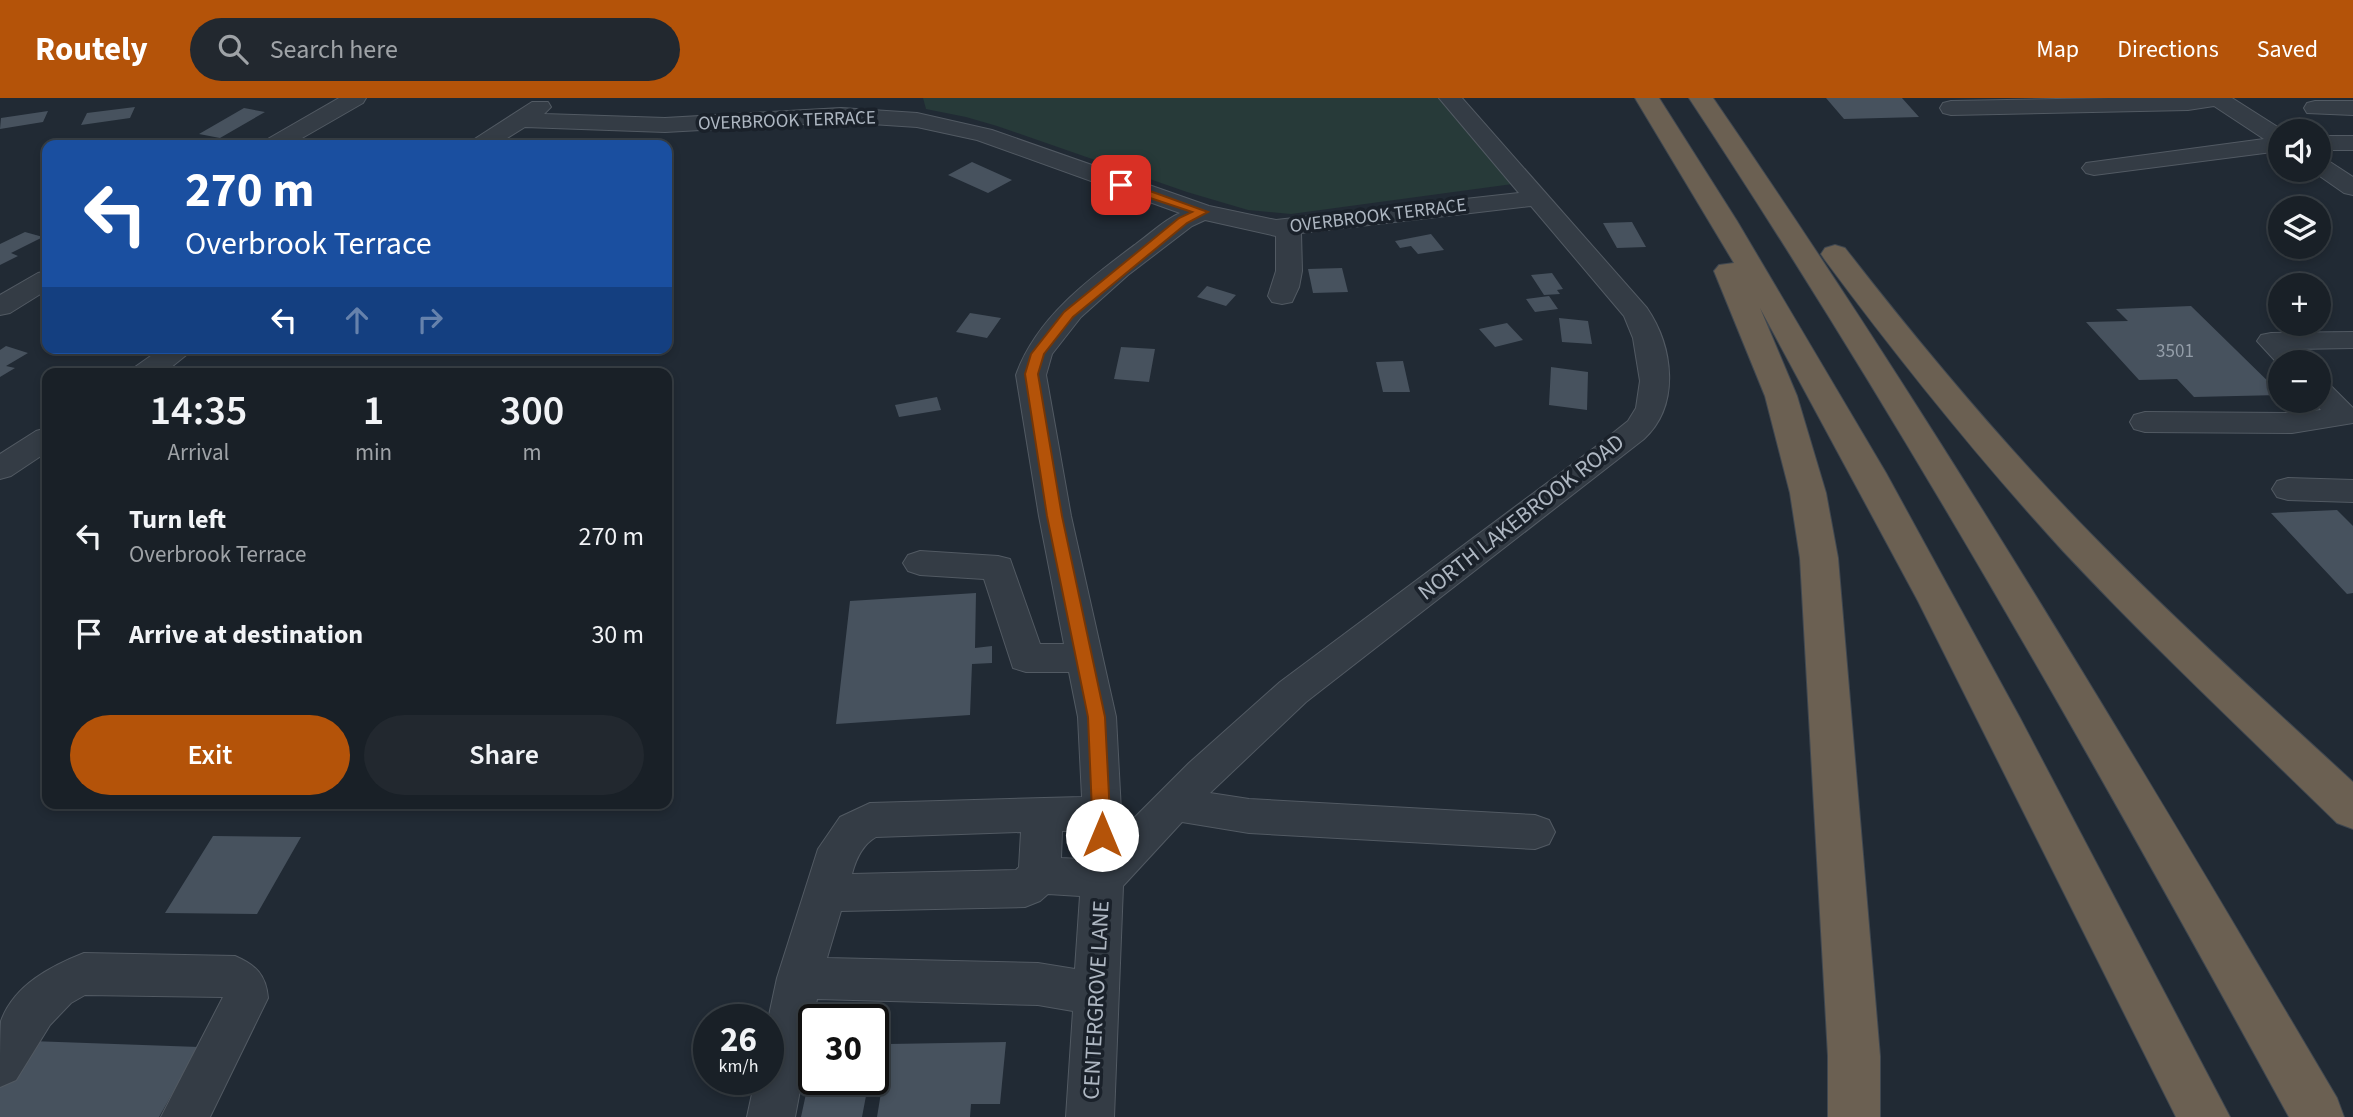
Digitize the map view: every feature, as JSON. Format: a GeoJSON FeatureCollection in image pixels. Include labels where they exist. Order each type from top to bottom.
{"type":"FeatureCollection","features":[{"type":"Feature","properties":{"kind":"highway"},"geometry":{"type":"LineString","coordinates":[[1647,98],[1701,183],[1854,449],[2016,748],[2204,1117]]}},
{"type":"Feature","properties":{"kind":"highway"},"geometry":{"type":"LineString","coordinates":[[1701,98],[1867,347],[2104,742],[2318,1117]]}},
{"type":"Feature","properties":{"kind":"highway"},"geometry":{"type":"LineString","coordinates":[[1715,98],[1752,138],[1898,340],[1978,434],[2163,630],[2353,810]]}},
{"type":"Feature","properties":{"kind":"highway"},"geometry":{"type":"LineString","coordinates":[[1701,183],[1734,288],[1785,408],[1808,493],[1819,558],[1854,1056],[1854,1117]]}},
{"type":"Feature","properties":{"kind":"street"},"geometry":{"type":"LineString","coordinates":[[489,140],[552,98]]}},
{"type":"Feature","properties":{"kind":"street","name":"NORTH LAKEBROOK ROAD"},"geometry":{"type":"LineString","coordinates":[[1102,879],[1203,774],[1293,692],[1609,452],[1646,420],[1656,398],[1654,369],[1642,323],[1626,300],[1539,198],[1450,98]]}},
{"type":"Feature","properties":{"kind":"street"},"geometry":{"type":"LineString","coordinates":[[281,140],[342,99]]}},
{"type":"Feature","properties":{"kind":"street"},"geometry":{"type":"LineString","coordinates":[[1951,108],[2188,103],[2218,99],[2268,133]]}},
{"type":"Feature","properties":{"kind":"street"},"geometry":{"type":"LineString","coordinates":[[2315,108],[2353,108]]}},
{"type":"Feature","properties":{"kind":"street","name":"OVERBROOK TERRACE"},"geometry":{"type":"LineString","coordinates":[[520,120],[665,125],[841,115],[917,120],[984,135],[1202,212],[1250,224],[1288,228],[1539,198]]}},
{"type":"Feature","properties":{"kind":"street"},"geometry":{"type":"LineString","coordinates":[[2094,168],[2268,143]]}},
{"type":"Feature","properties":{"kind":"street"},"geometry":{"type":"LineString","coordinates":[[2331,143],[2353,143]]}},
{"type":"Feature","properties":{"kind":"street"},"geometry":{"type":"LineString","coordinates":[[2331,173],[2353,188]]}},
{"type":"Feature","properties":{"kind":"street","name":"CENTERGROVE LANE"},"geometry":{"type":"LineString","coordinates":[[1090,1117],[1102,879],[1097,717],[1037,418],[1031,374],[1033,364],[1051,333],[1069,314],[1183,221],[1202,212]]}},
{"type":"Feature","properties":{"kind":"street"},"geometry":{"type":"LineString","coordinates":[[1282,296],[1292,268],[1288,228]]}},
{"type":"Feature","properties":{"kind":"street"},"geometry":{"type":"LineString","coordinates":[[0,307],[42,282]]}},
{"type":"Feature","properties":{"kind":"street"},"geometry":{"type":"LineString","coordinates":[[2280,350],[2271,341],[2353,340]]}},
{"type":"Feature","properties":{"kind":"street"},"geometry":{"type":"LineString","coordinates":[[152,368],[172,354]]}},
{"type":"Feature","properties":{"kind":"street"},"geometry":{"type":"LineString","coordinates":[[2331,401],[2348,416]]}},
{"type":"Feature","properties":{"kind":"street"},"geometry":{"type":"LineString","coordinates":[[2145,422],[2292,423],[2348,416]]}},
{"type":"Feature","properties":{"kind":"street"},"geometry":{"type":"LineString","coordinates":[[0,469],[42,441]]}},
{"type":"Feature","properties":{"kind":"street"},"geometry":{"type":"LineString","coordinates":[[2288,489],[2353,491]]}},
{"type":"Feature","properties":{"kind":"street"},"geometry":{"type":"LineString","coordinates":[[920,563],[998,568],[1026,658],[1084,658]]}},
{"type":"Feature","properties":{"kind":"street"},"geometry":{"type":"LineString","coordinates":[[1174,804],[1249,816],[1535,832]]}},
{"type":"Feature","properties":{"kind":"street"},"geometry":{"type":"LineString","coordinates":[[771,1117],[799,978],[839,849],[854,829],[870,820],[1102,813]]}},
{"type":"Feature","properties":{"kind":"street"},"geometry":{"type":"LineString","coordinates":[[1040,875],[1042,815]]}},
{"type":"Feature","properties":{"kind":"street"},"geometry":{"type":"LineString","coordinates":[[825,893],[1025,888],[1040,875],[1102,879]]}},
{"type":"Feature","properties":{"kind":"street"},"geometry":{"type":"LineString","coordinates":[[0,1064],[47,992],[66,979],[84,974],[235,977],[244,986],[246,998],[185,1117]]}},
{"type":"Feature","properties":{"kind":"street"},"geometry":{"type":"LineString","coordinates":[[799,978],[1038,984],[1097,993]]}},
{"type":"Feature","properties":{"kind":"green space"},"geometry":{"type":"Polygon","coordinates":[[[923,98],[1444,98],[1520,183],[1291,214],[1248,210],[1187,192],[997,126],[926,109],[923,98]]]}},
{"type":"Feature","properties":{"kind":"building"},"geometry":{"type":"Polygon","coordinates":[[[1826,98],[1902,98],[1919,117],[1844,119],[1826,98]]]}},
{"type":"Feature","properties":{"kind":"building"},"geometry":{"type":"Polygon","coordinates":[[[135,107],[130,118],[81,125],[87,113],[135,107]]]}},
{"type":"Feature","properties":{"kind":"building"},"geometry":{"type":"Polygon","coordinates":[[[244,108],[265,112],[220,138],[199,134],[244,108]]]}},
{"type":"Feature","properties":{"kind":"building"},"geometry":{"type":"Polygon","coordinates":[[[48,111],[43,122],[0,129],[1,118],[48,111]]]}},
{"type":"Feature","properties":{"kind":"building"},"geometry":{"type":"Polygon","coordinates":[[[972,162],[1012,180],[988,193],[948,175],[972,162]]]}},
{"type":"Feature","properties":{"kind":"building"},"geometry":{"type":"Polygon","coordinates":[[[1632,222],[1646,247],[1617,248],[1603,223],[1632,222]]]}},
{"type":"Feature","properties":{"kind":"building"},"geometry":{"type":"Polygon","coordinates":[[[25,232],[42,237],[11,253],[18,256],[0,265],[0,244],[25,232]]]}},
{"type":"Feature","properties":{"kind":"building"},"geometry":{"type":"Polygon","coordinates":[[[1431,234],[1444,250],[1418,254],[1411,246],[1400,248],[1395,241],[1431,234]]]}},
{"type":"Feature","properties":{"kind":"building"},"geometry":{"type":"Polygon","coordinates":[[[1342,268],[1348,292],[1313,293],[1308,269],[1342,268]]]}},
{"type":"Feature","properties":{"kind":"building"},"geometry":{"type":"Polygon","coordinates":[[[1552,273],[1563,289],[1557,290],[1560,294],[1544,295],[1531,275],[1552,273]]]}},
{"type":"Feature","properties":{"kind":"building"},"geometry":{"type":"Polygon","coordinates":[[[1207,286],[1236,295],[1226,306],[1197,297],[1207,286]]]}},
{"type":"Feature","properties":{"kind":"building"},"geometry":{"type":"Polygon","coordinates":[[[1549,296],[1558,309],[1535,312],[1526,299],[1549,296]]]}},
{"type":"Feature","properties":{"kind":"building"},"geometry":{"type":"Polygon","coordinates":[[[2191,306],[2268,381],[2268,395],[2194,397],[2177,379],[2139,380],[2086,322],[2128,321],[2116,309],[2191,306]]]}},
{"type":"Feature","properties":{"kind":"building"},"geometry":{"type":"Polygon","coordinates":[[[970,313],[1001,318],[987,338],[956,332],[970,313]]]}},
{"type":"Feature","properties":{"kind":"building"},"geometry":{"type":"Polygon","coordinates":[[[1559,318],[1588,321],[1592,344],[1562,342],[1559,318]]]}},
{"type":"Feature","properties":{"kind":"building"},"geometry":{"type":"Polygon","coordinates":[[[1507,323],[1523,340],[1495,347],[1479,329],[1507,323]]]}},
{"type":"Feature","properties":{"kind":"building"},"geometry":{"type":"Polygon","coordinates":[[[6,346],[28,353],[6,366],[15,368],[0,377],[0,350],[6,346]]]}},
{"type":"Feature","properties":{"kind":"building"},"geometry":{"type":"Polygon","coordinates":[[[1121,347],[1155,349],[1149,382],[1114,379],[1121,347]]]}},
{"type":"Feature","properties":{"kind":"building"},"geometry":{"type":"Polygon","coordinates":[[[1403,361],[1410,392],[1383,392],[1376,362],[1403,361]]]}},
{"type":"Feature","properties":{"kind":"building"},"geometry":{"type":"Polygon","coordinates":[[[1551,367],[1588,372],[1587,410],[1549,405],[1551,367]]]}},
{"type":"Feature","properties":{"kind":"building"},"geometry":{"type":"Polygon","coordinates":[[[937,397],[941,410],[899,417],[895,405],[937,397]]]}},
{"type":"Feature","properties":{"kind":"building"},"geometry":{"type":"Polygon","coordinates":[[[2337,510],[2353,526],[2353,593],[2347,594],[2271,513],[2337,510]]]}},
{"type":"Feature","properties":{"kind":"building"},"geometry":{"type":"Polygon","coordinates":[[[976,593],[975,648],[992,646],[992,663],[972,664],[970,715],[836,724],[850,601],[976,593]]]}},
{"type":"Feature","properties":{"kind":"building"},"geometry":{"type":"Polygon","coordinates":[[[213,836],[301,837],[257,914],[165,913],[213,836]]]}},
{"type":"Feature","properties":{"kind":"building"},"geometry":{"type":"Polygon","coordinates":[[[31,1041],[199,1047],[159,1117],[0,1117],[0,1087],[31,1041]]]}},
{"type":"Feature","properties":{"kind":"building"},"geometry":{"type":"Polygon","coordinates":[[[1006,1042],[1000,1104],[971,1104],[970,1117],[877,1117],[881,1095],[889,1095],[889,1044],[1006,1042]]]}},
{"type":"Feature","properties":{"kind":"building"},"geometry":{"type":"Polygon","coordinates":[[[806,1095],[866,1095],[862,1117],[801,1117],[806,1095]]]}},
{"type":"Feature","properties":{"kind":"route"},"geometry":{"type":"LineString","coordinates":[[1102,835],[1097,717],[1055,516],[1031,374],[1037,354],[1051,333],[1069,314],[1183,221],[1202,212],[1121,185]]}}]}
